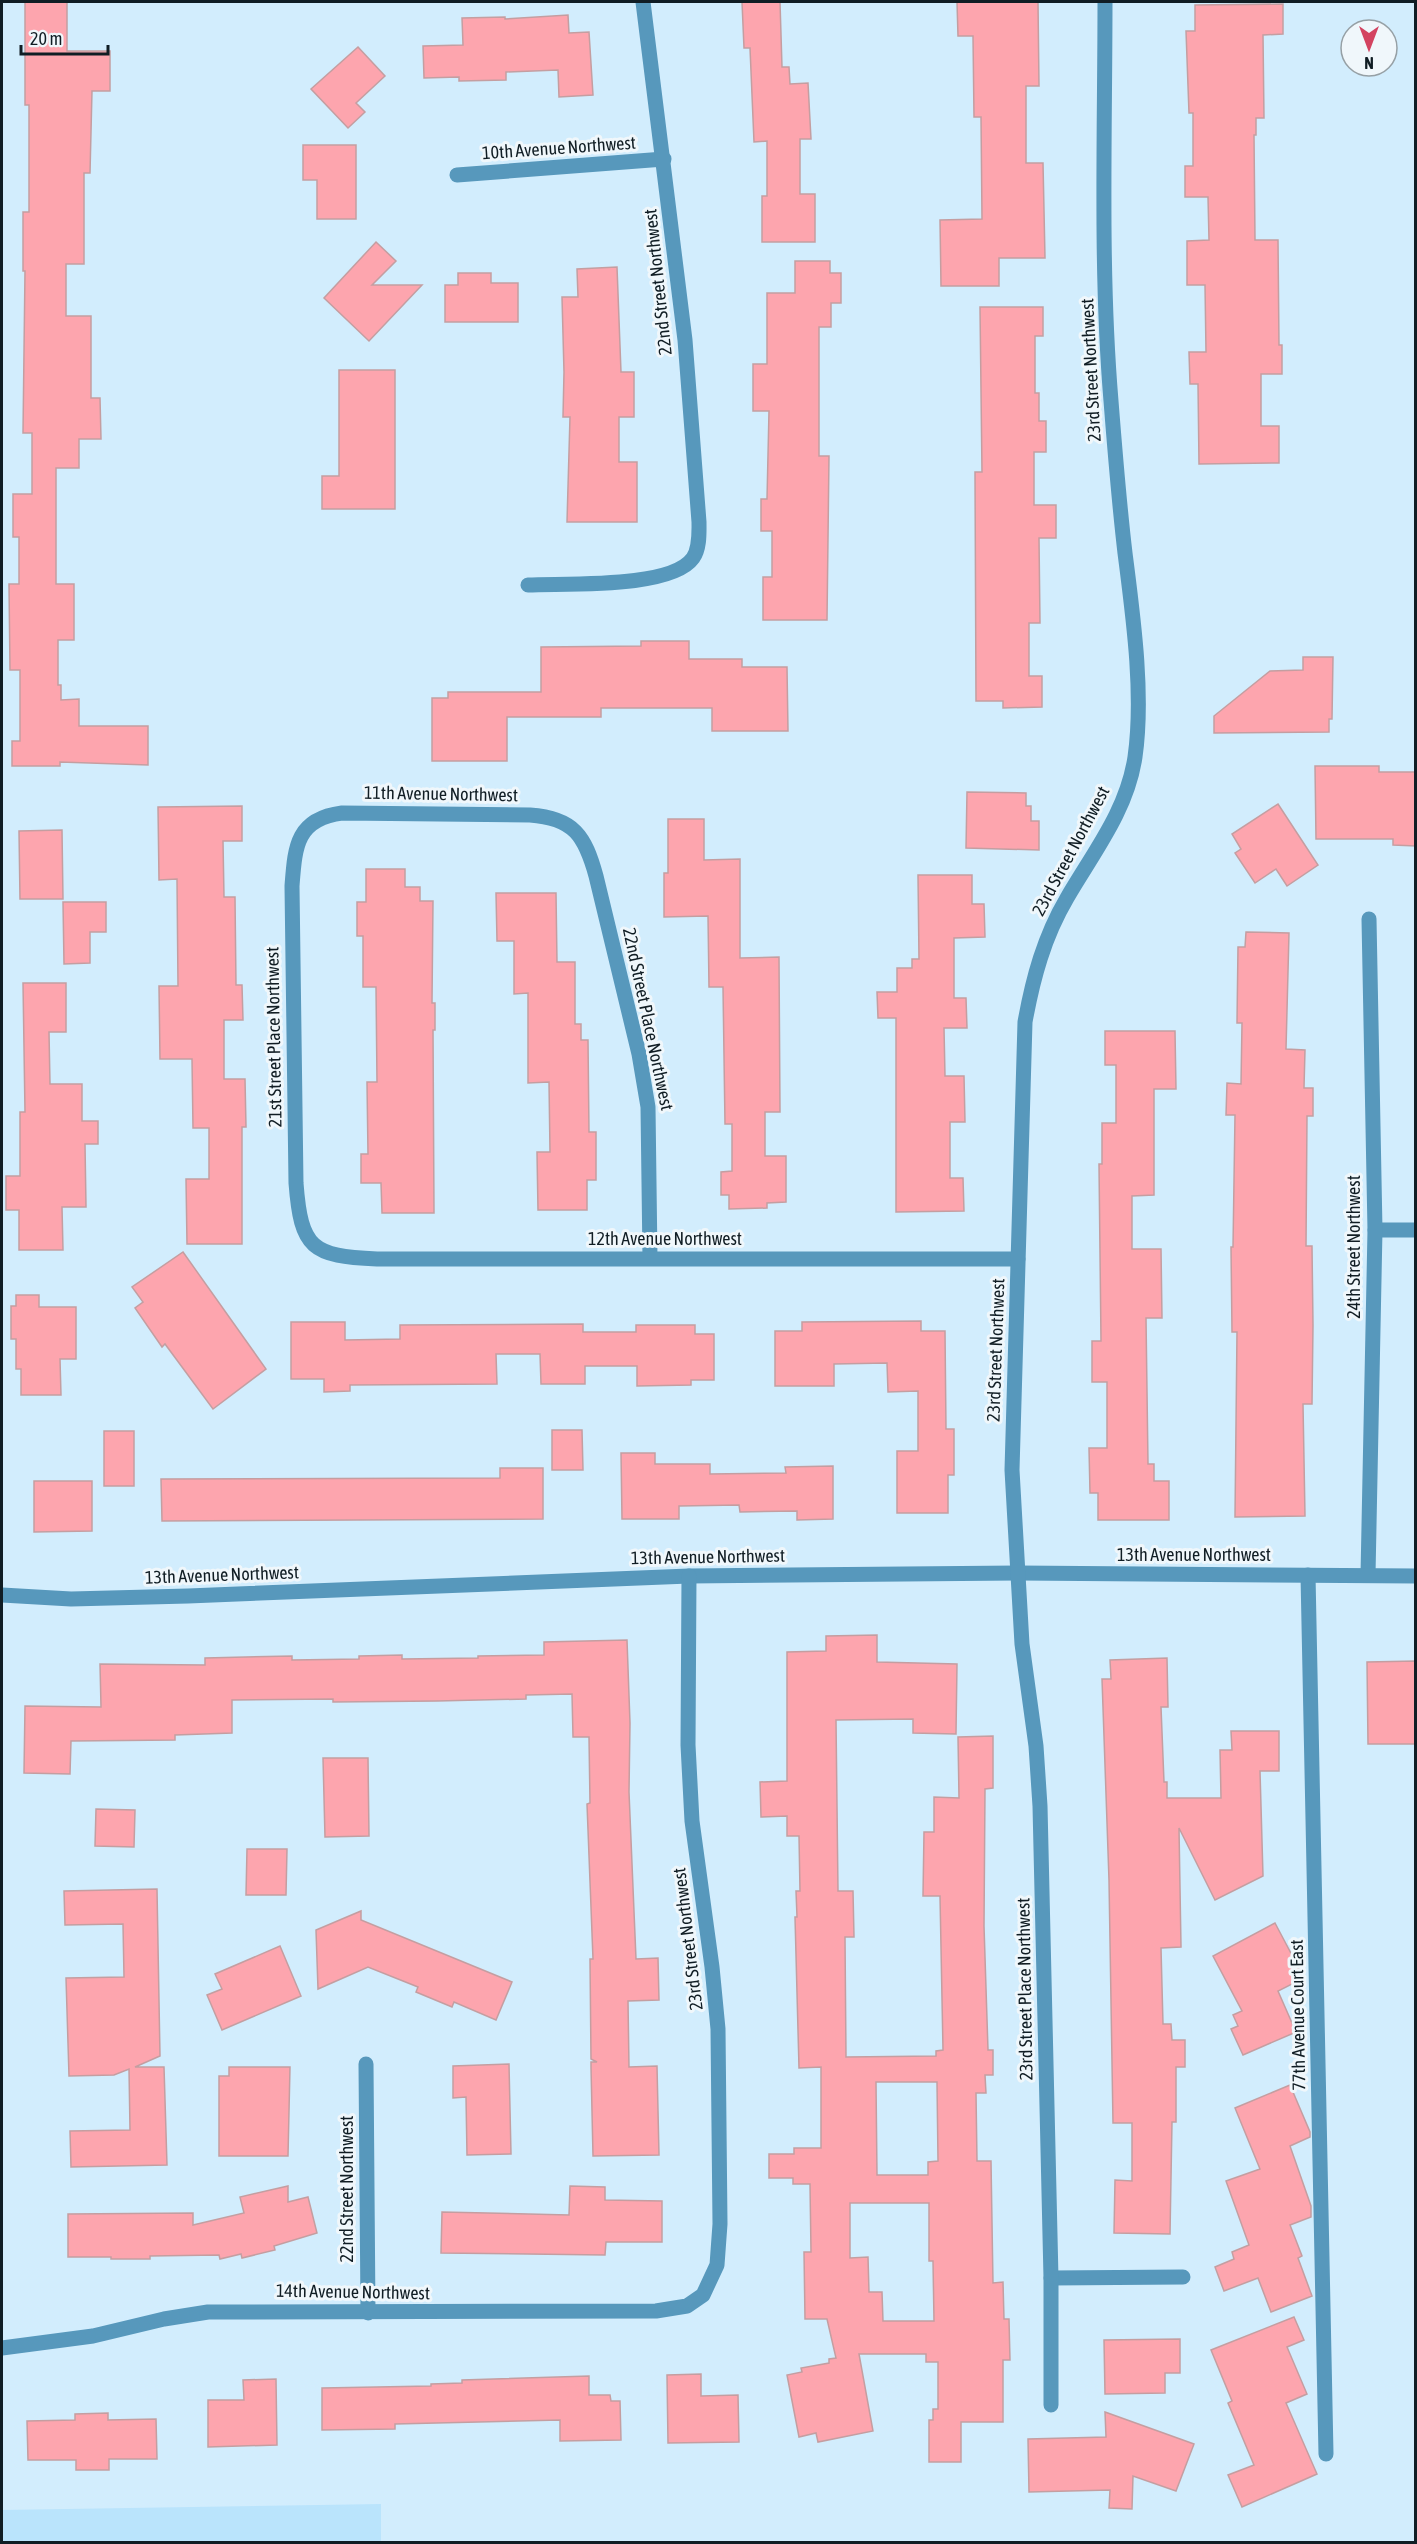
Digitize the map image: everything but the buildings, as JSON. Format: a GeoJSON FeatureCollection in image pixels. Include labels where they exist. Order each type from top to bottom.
{"type":"FeatureCollection","features":[{"type":"Feature","properties":{"kind":"street","name":"22nd Street Northwest"},"geometry":{"type":"LineString","coordinates":[[528,585],[649,580],[670,574],[693,558],[698,541],[699,522],[685,340],[643,2]]}},
{"type":"Feature","properties":{"kind":"street","name":"23rd Street Northwest"},"geometry":{"type":"LineString","coordinates":[[1018,1573],[1012,1470],[1025,1022],[1034,972],[1065,900],[1116,816],[1130,780],[1137,724],[1132,606],[1118,495],[1110,390],[1106,285],[1105,2]]}},
{"type":"Feature","properties":{"kind":"street","name":"10th Avenue Northwest"},"geometry":{"type":"LineString","coordinates":[[457,175],[664,159]]}},
{"type":"Feature","properties":{"kind":"street","name":"11th Avenue Northwest"},"geometry":{"type":"LineString","coordinates":[[307,827],[321,817],[331,814],[377,813],[530,815],[555,819],[575,829]]}},
{"type":"Feature","properties":{"kind":"street","name":"21st Street Place Northwest"},"geometry":{"type":"LineString","coordinates":[[307,827],[297,843],[294,866],[292,965],[297,1200],[303,1229],[314,1246]]}},
{"type":"Feature","properties":{"kind":"street","name":"22nd Street Place Northwest"},"geometry":{"type":"LineString","coordinates":[[575,829],[584,842],[596,876],[646,1090],[650,1127],[650,1258]]}},
{"type":"Feature","properties":{"kind":"street","name":"24th Street Northwest"},"geometry":{"type":"LineString","coordinates":[[1368,1575],[1375,1230],[1369,919]]}},
{"type":"Feature","properties":{"kind":"street"},"geometry":{"type":"LineString","coordinates":[[1375,1230],[1416,1230]]}},
{"type":"Feature","properties":{"kind":"street","name":"12th Avenue Northwest"},"geometry":{"type":"LineString","coordinates":[[314,1246],[323,1252],[342,1258],[377,1259],[1018,1259]]}},
{"type":"Feature","properties":{"kind":"street","name":"13th Avenue Northwest"},"geometry":{"type":"LineString","coordinates":[[2,1595],[71,1599],[188,1596],[689,1576],[1018,1573],[1416,1576]]}},
{"type":"Feature","properties":{"kind":"street","name":"23rd Street Place Northwest"},"geometry":{"type":"LineString","coordinates":[[1018,1573],[1022,1644],[1036,1746],[1040,1806],[1051,2278],[1051,2405]]}},
{"type":"Feature","properties":{"kind":"street","name":"77th Avenue Court East"},"geometry":{"type":"LineString","coordinates":[[1308,1575],[1326,2454]]}},
{"type":"Feature","properties":{"kind":"street","name":"23rd Street Northwest"},"geometry":{"type":"LineString","coordinates":[[689,1576],[688,1745],[692,1821],[712,1967],[720,2089],[719,2244],[714,2275],[703,2295]]}},
{"type":"Feature","properties":{"kind":"street","name":"22nd Street Northwest"},"geometry":{"type":"LineString","coordinates":[[366,2064],[368,2313]]}},
{"type":"Feature","properties":{"kind":"street"},"geometry":{"type":"LineString","coordinates":[[1051,2278],[1183,2277]]}},
{"type":"Feature","properties":{"kind":"street","name":"14th Avenue Northwest"},"geometry":{"type":"LineString","coordinates":[[2,2348],[93,2336],[164,2319],[208,2312],[250,2310],[368,2313],[656,2311],[687,2306],[703,2295]]}},
{"type":"Feature","properties":{"kind":"shaded area"},"geometry":{"type":"Polygon","coordinates":[[[381,2504],[381,2542],[2,2542],[2,2510],[381,2504]]]}}]}
